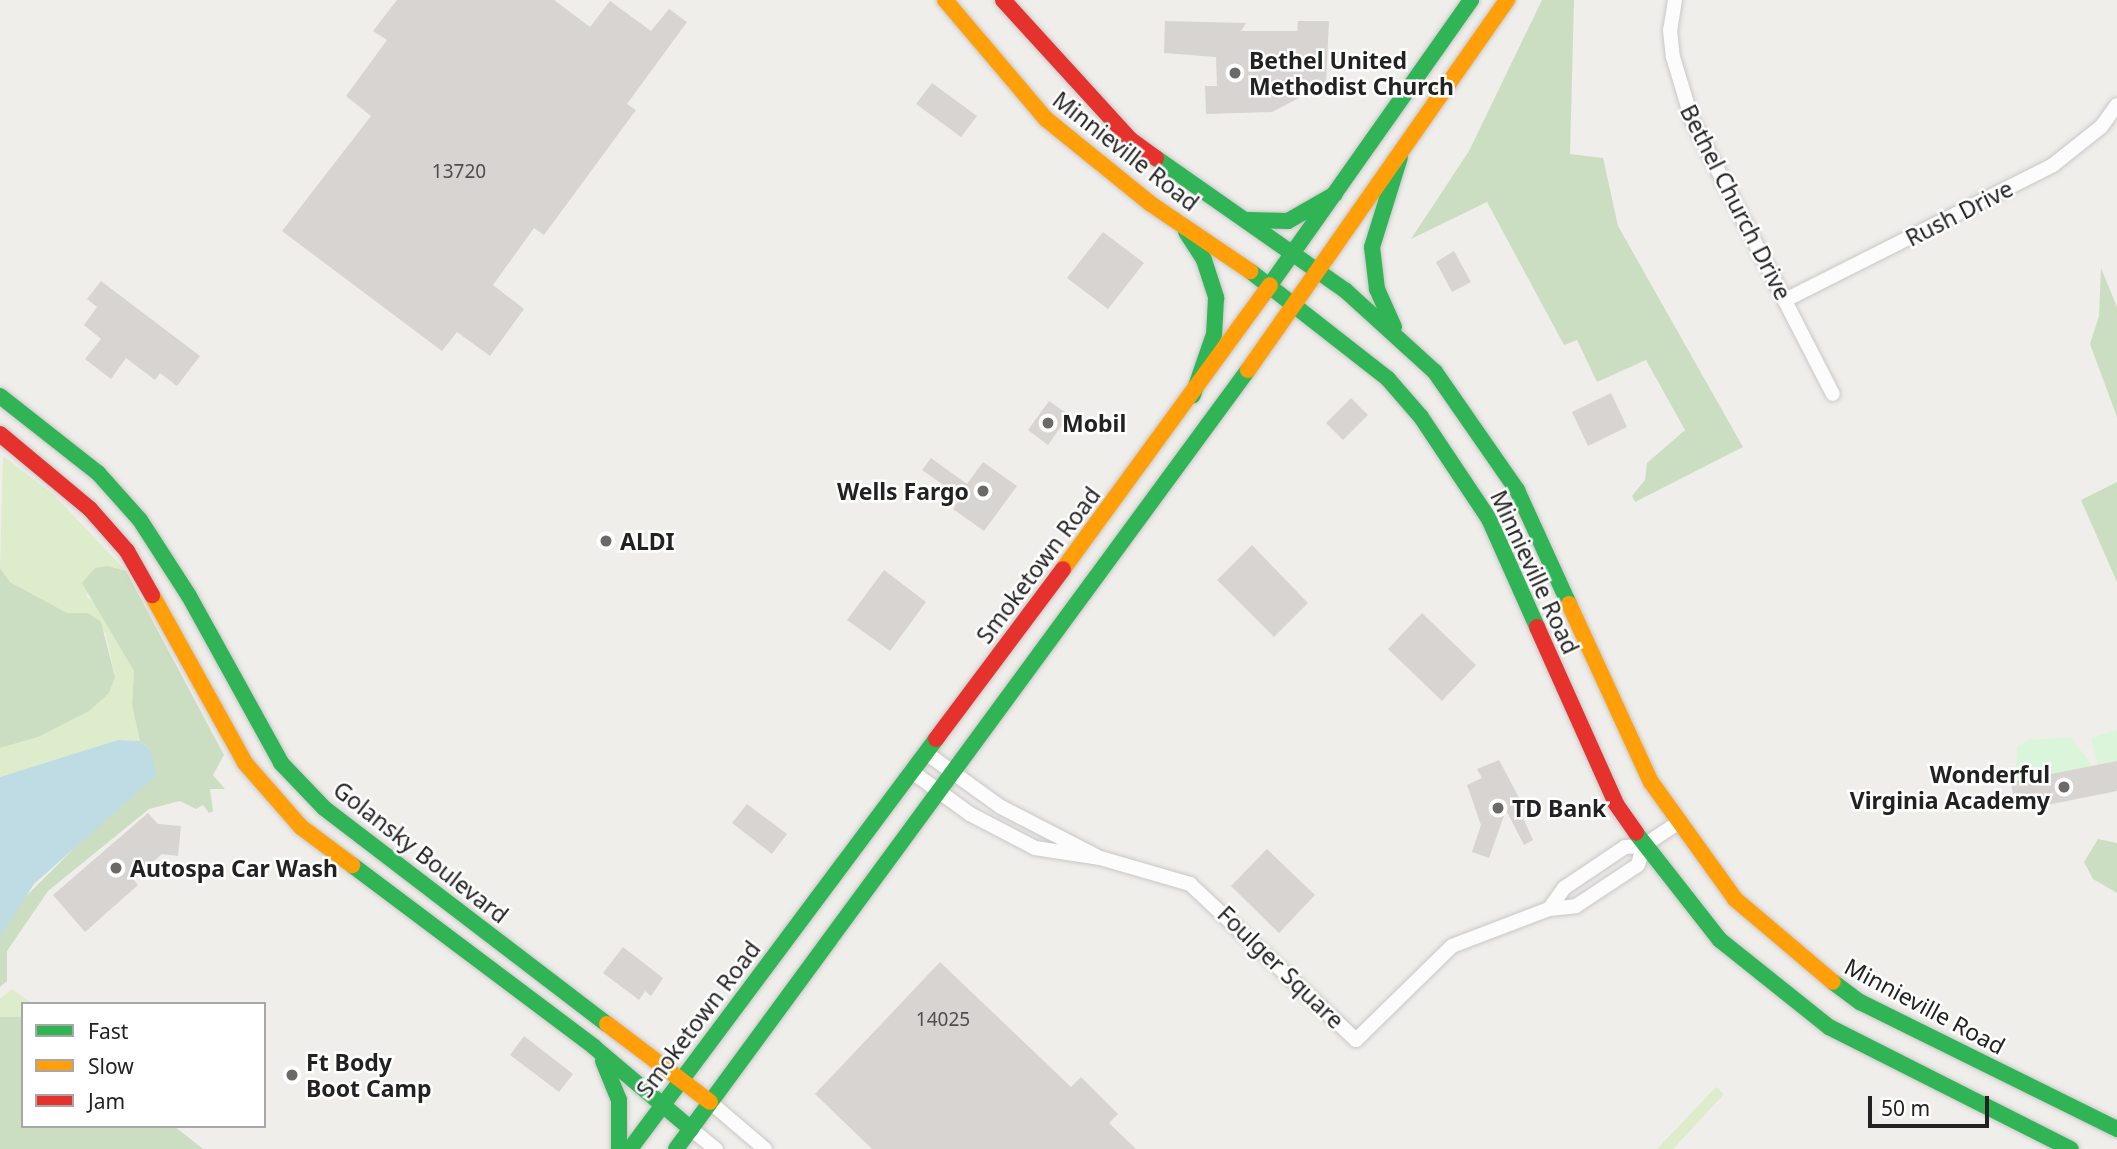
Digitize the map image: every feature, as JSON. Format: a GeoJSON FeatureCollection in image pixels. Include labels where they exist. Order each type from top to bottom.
{"type":"FeatureCollection","features":[{"type":"Feature","properties":{"kind":"main road","name":"Minnieville Road"},"geometry":{"type":"LineString","coordinates":[[945,0],[1046,119],[1183,226],[1298,304],[1388,379],[1452,458],[1489,519],[1597,765],[1643,846],[1737,956],[1829,1027],[2071,1149]]}},
{"type":"Feature","properties":{"kind":"main road","name":"Minnieville Road"},"geometry":{"type":"LineString","coordinates":[[1003,0],[1122,132],[1320,273],[1396,333],[1462,406],[1517,490],[1630,742],[1678,823],[1735,900],[1827,979],[1892,1019],[2117,1129]]}},
{"type":"Feature","properties":{"kind":"main road","name":"Smoketown Road"},"geometry":{"type":"LineString","coordinates":[[630,1149],[1193,395],[1471,0]]}},
{"type":"Feature","properties":{"kind":"main road"},"geometry":{"type":"LineString","coordinates":[[676,1149],[1298,304],[1507,0]]}},
{"type":"Feature","properties":{"kind":"main road"},"geometry":{"type":"LineString","coordinates":[[1396,333],[1377,289],[1372,247],[1400,158]]}},
{"type":"Feature","properties":{"kind":"main road"},"geometry":{"type":"LineString","coordinates":[[1243,219],[1288,220],[1335,194]]}},
{"type":"Feature","properties":{"kind":"main road"},"geometry":{"type":"LineString","coordinates":[[1183,226],[1204,260],[1216,298],[1214,334],[1193,395]]}},
{"type":"Feature","properties":{"kind":"main road","name":"Golansky Boulevard"},"geometry":{"type":"LineString","coordinates":[[0,396],[98,473],[140,520],[290,773],[366,843],[710,1102]]}},
{"type":"Feature","properties":{"kind":"main road"},"geometry":{"type":"LineString","coordinates":[[0,427],[15,407]]}},
{"type":"Feature","properties":{"kind":"main road"},"geometry":{"type":"LineString","coordinates":[[0,435],[90,509],[127,551],[218,719],[267,791],[348,866],[594,1047],[691,1129]]}},
{"type":"Feature","properties":{"kind":"main road"},"geometry":{"type":"LineString","coordinates":[[267,791],[290,773]]}},
{"type":"Feature","properties":{"kind":"main road"},"geometry":{"type":"LineString","coordinates":[[594,1047],[616,1087],[619,1149]]}},
{"type":"Feature","properties":{"kind":"street","name":"Bethel Church Drive"},"geometry":{"type":"LineString","coordinates":[[1675,0],[1670,30],[1673,57],[1692,120],[1833,394]]}},
{"type":"Feature","properties":{"kind":"street","name":"Rush Drive"},"geometry":{"type":"LineString","coordinates":[[1785,300],[2053,165],[2101,127],[2117,105]]}},
{"type":"Feature","properties":{"kind":"street","name":"Foulger Square"},"geometry":{"type":"LineString","coordinates":[[926,753],[1000,807],[1100,858]]}},
{"type":"Feature","properties":{"kind":"street","name":"Foulger Square"},"geometry":{"type":"LineString","coordinates":[[911,771],[940,792],[1035,848],[1100,858],[1170,875],[1208,897],[1356,1040],[1452,946],[1549,909],[1569,909],[1589,899],[1638,865],[1643,846]]}},
{"type":"Feature","properties":{"kind":"street","name":"Foulger Square"},"geometry":{"type":"LineString","coordinates":[[1549,909],[1564,888],[1625,847],[1643,846],[1678,823]]}},
{"type":"Feature","properties":{"kind":"street"},"geometry":{"type":"LineString","coordinates":[[710,1102],[765,1149]]}},
{"type":"Feature","properties":{"kind":"street"},"geometry":{"type":"LineString","coordinates":[[691,1129],[716,1149]]}},
{"type":"Feature","properties":{"kind":"green space"},"geometry":{"type":"Polygon","coordinates":[[[1542,0],[1574,0],[1570,154],[1603,158],[1618,226],[1743,447],[1635,502],[1632,496],[1645,480],[1647,463],[1685,430],[1646,360],[1597,382],[1577,340],[1564,345],[1487,202],[1411,239],[1469,151],[1542,0]]]}},
{"type":"Feature","properties":{"kind":"green space"},"geometry":{"type":"Polygon","coordinates":[[[2101,268],[2117,307],[2117,417],[2090,344],[2099,316],[2101,268]]]}},
{"type":"Feature","properties":{"kind":"green space"},"geometry":{"type":"Polygon","coordinates":[[[3,456],[54,495],[126,571],[108,566],[86,596],[102,609],[134,671],[132,705],[140,741],[118,740],[0,777],[0,748],[38,737],[115,677],[106,634],[88,613],[67,613],[10,582],[0,568],[3,456]]]}},
{"type":"Feature","properties":{"kind":"green space"},"geometry":{"type":"Polygon","coordinates":[[[2117,482],[2117,582],[2081,500],[2117,482]]]}},
{"type":"Feature","properties":{"kind":"green space"},"geometry":{"type":"Polygon","coordinates":[[[108,566],[126,571],[224,755],[213,775],[225,789],[210,789],[213,811],[209,813],[203,805],[196,809],[180,801],[149,809],[48,891],[7,951],[7,981],[0,987],[0,937],[15,907],[108,815],[150,749],[140,741],[132,705],[134,671],[82,583],[95,568],[108,566]]]}},
{"type":"Feature","properties":{"kind":"green space"},"geometry":{"type":"Polygon","coordinates":[[[0,568],[10,582],[67,613],[88,613],[101,622],[115,677],[109,693],[89,711],[38,737],[0,748],[0,568]]]}},
{"type":"Feature","properties":{"kind":"green space"},"geometry":{"type":"Polygon","coordinates":[[[2117,730],[2117,761],[2098,765],[2091,738],[2117,730]]]}},
{"type":"Feature","properties":{"kind":"green space"},"geometry":{"type":"Polygon","coordinates":[[[2070,737],[2093,766],[2016,781],[2017,747],[2028,740],[2070,737]]]}},
{"type":"Feature","properties":{"kind":"green space"},"geometry":{"type":"Polygon","coordinates":[[[2098,839],[2117,843],[2117,893],[2093,879],[2084,862],[2098,839]]]}},
{"type":"Feature","properties":{"kind":"green space"},"geometry":{"type":"Polygon","coordinates":[[[12,989],[30,1002],[21,1002],[21,1017],[0,1017],[0,999],[12,989]]]}},
{"type":"Feature","properties":{"kind":"green space"},"geometry":{"type":"Polygon","coordinates":[[[0,1017],[21,1017],[21,1128],[177,1128],[203,1149],[0,1149],[0,1017]]]}},
{"type":"Feature","properties":{"kind":"green space"},"geometry":{"type":"Polygon","coordinates":[[[1716,1087],[1724,1094],[1673,1149],[1657,1149],[1716,1087]]]}},
{"type":"Feature","properties":{"kind":"water"},"geometry":{"type":"Polygon","coordinates":[[[118,740],[140,741],[150,749],[157,775],[34,884],[0,937],[0,777],[118,740]]]}},
{"type":"Feature","properties":{"kind":"building"},"geometry":{"type":"Polygon","coordinates":[[[397,0],[554,0],[590,27],[610,1],[651,31],[669,9],[687,22],[627,104],[636,110],[544,235],[534,228],[493,285],[524,309],[490,356],[457,332],[442,351],[282,231],[371,116],[346,96],[387,40],[373,31],[397,0]]]}},
{"type":"Feature","properties":{"kind":"building"},"geometry":{"type":"Polygon","coordinates":[[[1165,21],[1246,23],[1241,31],[1297,31],[1298,21],[1329,21],[1326,84],[1272,112],[1206,114],[1205,86],[1217,86],[1216,57],[1164,53],[1165,21]]]}},
{"type":"Feature","properties":{"kind":"building"},"geometry":{"type":"Polygon","coordinates":[[[932,83],[977,116],[961,137],[916,104],[932,83]]]}},
{"type":"Feature","properties":{"kind":"building"},"geometry":{"type":"Polygon","coordinates":[[[1103,232],[1144,263],[1108,309],[1067,278],[1103,232]]]}},
{"type":"Feature","properties":{"kind":"building"},"geometry":{"type":"Polygon","coordinates":[[[1454,251],[1471,282],[1452,292],[1436,262],[1454,251]]]}},
{"type":"Feature","properties":{"kind":"building"},"geometry":{"type":"Polygon","coordinates":[[[101,281],[200,356],[177,386],[160,373],[155,380],[126,358],[111,379],[85,359],[101,339],[84,325],[97,307],[87,299],[101,281]]]}},
{"type":"Feature","properties":{"kind":"building"},"geometry":{"type":"Polygon","coordinates":[[[1611,393],[1627,427],[1588,446],[1572,412],[1611,393]]]}},
{"type":"Feature","properties":{"kind":"building"},"geometry":{"type":"Polygon","coordinates":[[[1351,398],[1368,415],[1343,440],[1326,423],[1351,398]]]}},
{"type":"Feature","properties":{"kind":"building","name":"Mobil"},"geometry":{"type":"Polygon","coordinates":[[[1049,401],[1069,415],[1048,445],[1028,430],[1049,401]]]}},
{"type":"Feature","properties":{"kind":"building","name":"Wells Fargo"},"geometry":{"type":"Polygon","coordinates":[[[931,458],[967,484],[983,462],[1017,486],[984,531],[953,509],[961,497],[922,470],[931,458]]]}},
{"type":"Feature","properties":{"kind":"building"},"geometry":{"type":"Polygon","coordinates":[[[1252,545],[1308,603],[1274,637],[1217,580],[1252,545]]]}},
{"type":"Feature","properties":{"kind":"building"},"geometry":{"type":"Polygon","coordinates":[[[884,570],[926,602],[890,651],[847,620],[884,570]]]}},
{"type":"Feature","properties":{"kind":"building"},"geometry":{"type":"Polygon","coordinates":[[[1422,613],[1476,665],[1442,701],[1388,649],[1422,613]]]}},
{"type":"Feature","properties":{"kind":"building","name":"TD Bank"},"geometry":{"type":"Polygon","coordinates":[[[1499,760],[1524,807],[1519,809],[1533,840],[1524,845],[1506,810],[1489,858],[1472,852],[1481,825],[1467,785],[1482,778],[1477,769],[1499,760]]]}},
{"type":"Feature","properties":{"kind":"building","name":"Wonderful Virginia Academy"},"geometry":{"type":"Polygon","coordinates":[[[2117,761],[2117,791],[2027,809],[2026,803],[2015,805],[2011,782],[2117,761]]]}},
{"type":"Feature","properties":{"kind":"building"},"geometry":{"type":"Polygon","coordinates":[[[747,804],[787,834],[772,854],[732,823],[747,804]]]}},
{"type":"Feature","properties":{"kind":"building","name":"Autospa Car Wash"},"geometry":{"type":"Polygon","coordinates":[[[148,813],[158,824],[181,826],[178,856],[162,854],[133,879],[138,885],[85,932],[53,895],[148,813]]]}},
{"type":"Feature","properties":{"kind":"building"},"geometry":{"type":"Polygon","coordinates":[[[1267,849],[1315,895],[1279,933],[1231,886],[1267,849]]]}},
{"type":"Feature","properties":{"kind":"building"},"geometry":{"type":"Polygon","coordinates":[[[623,947],[663,978],[651,996],[645,991],[639,1000],[603,973],[623,947]]]}},
{"type":"Feature","properties":{"kind":"building"},"geometry":{"type":"Polygon","coordinates":[[[940,962],[1071,1087],[1081,1077],[1118,1114],[1109,1123],[1136,1149],[872,1149],[815,1094],[940,962]]]}},
{"type":"Feature","properties":{"kind":"building"},"geometry":{"type":"Polygon","coordinates":[[[524,1036],[573,1074],[559,1092],[510,1055],[524,1036]]]}},
{"type":"Feature","properties":{"kind":"traffic: fast"},"geometry":{"type":"LineString","coordinates":[[1270,285],[1471,0]]}},
{"type":"Feature","properties":{"kind":"traffic: fast"},"geometry":{"type":"LineString","coordinates":[[1394,327],[1377,289],[1372,247],[1400,157]]}},
{"type":"Feature","properties":{"kind":"traffic: fast"},"geometry":{"type":"LineString","coordinates":[[1156,158],[1346,291],[1435,372],[1517,490],[1569,604]]}},
{"type":"Feature","properties":{"kind":"traffic: fast"},"geometry":{"type":"LineString","coordinates":[[1248,220],[1288,221],[1335,194]]}},
{"type":"Feature","properties":{"kind":"traffic: fast"},"geometry":{"type":"LineString","coordinates":[[1186,232],[1204,260],[1216,298],[1214,334],[1193,395]]}},
{"type":"Feature","properties":{"kind":"traffic: fast"},"geometry":{"type":"LineString","coordinates":[[1250,271],[1388,379],[1421,417],[1489,519],[1537,627]]}},
{"type":"Feature","properties":{"kind":"traffic: fast"},"geometry":{"type":"LineString","coordinates":[[676,1149],[1248,370]]}},
{"type":"Feature","properties":{"kind":"traffic: fast"},"geometry":{"type":"LineString","coordinates":[[0,396],[98,473],[140,520],[189,596],[281,763],[324,808],[607,1024]]}},
{"type":"Feature","properties":{"kind":"traffic: fast"},"geometry":{"type":"LineString","coordinates":[[630,1149],[936,739]]}},
{"type":"Feature","properties":{"kind":"traffic: fast"},"geometry":{"type":"LineString","coordinates":[[1636,833],[1720,940],[1829,1027],[2071,1149]]}},
{"type":"Feature","properties":{"kind":"traffic: fast"},"geometry":{"type":"LineString","coordinates":[[352,865],[594,1047],[691,1129]]}},
{"type":"Feature","properties":{"kind":"traffic: fast"},"geometry":{"type":"LineString","coordinates":[[1833,982],[1860,1002],[2117,1129]]}},
{"type":"Feature","properties":{"kind":"traffic: fast"},"geometry":{"type":"LineString","coordinates":[[603,1061],[619,1100],[619,1149]]}},
{"type":"Feature","properties":{"kind":"traffic: slow"},"geometry":{"type":"LineString","coordinates":[[945,0],[1046,119],[1151,204],[1250,271]]}},
{"type":"Feature","properties":{"kind":"traffic: slow"},"geometry":{"type":"LineString","coordinates":[[1248,370],[1507,0]]}},
{"type":"Feature","properties":{"kind":"traffic: slow"},"geometry":{"type":"LineString","coordinates":[[1063,569],[1270,285]]}},
{"type":"Feature","properties":{"kind":"traffic: slow"},"geometry":{"type":"LineString","coordinates":[[152,595],[245,763],[301,827],[352,865]]}},
{"type":"Feature","properties":{"kind":"traffic: slow"},"geometry":{"type":"LineString","coordinates":[[1569,604],[1651,782],[1735,899],[1833,982]]}},
{"type":"Feature","properties":{"kind":"traffic: slow"},"geometry":{"type":"LineString","coordinates":[[607,1024],[710,1102]]}},
{"type":"Feature","properties":{"kind":"traffic: jam"},"geometry":{"type":"LineString","coordinates":[[1003,0],[1131,140],[1156,158]]}},
{"type":"Feature","properties":{"kind":"traffic: jam"},"geometry":{"type":"LineString","coordinates":[[0,434],[90,509],[127,551],[152,595]]}},
{"type":"Feature","properties":{"kind":"traffic: jam"},"geometry":{"type":"LineString","coordinates":[[936,739],[1063,569]]}},
{"type":"Feature","properties":{"kind":"traffic: jam"},"geometry":{"type":"LineString","coordinates":[[1537,627],[1616,804],[1636,833]]}},
{"type":"Feature","properties":{"kind":"place","name":"Bethel United Methodist Church"},"geometry":{"type":"Point","coordinates":[1235,73]}},
{"type":"Feature","properties":{"kind":"place","name":"Mobil"},"geometry":{"type":"Point","coordinates":[1048,423]}},
{"type":"Feature","properties":{"kind":"place","name":"Wells Fargo"},"geometry":{"type":"Point","coordinates":[983,491]}},
{"type":"Feature","properties":{"kind":"place","name":"ALDI"},"geometry":{"type":"Point","coordinates":[606,541]}},
{"type":"Feature","properties":{"kind":"place","name":"Wonderful Virginia Academy"},"geometry":{"type":"Point","coordinates":[2064,787]}},
{"type":"Feature","properties":{"kind":"place","name":"TD Bank"},"geometry":{"type":"Point","coordinates":[1498,808]}},
{"type":"Feature","properties":{"kind":"place","name":"Autospa Car Wash"},"geometry":{"type":"Point","coordinates":[116,868]}},
{"type":"Feature","properties":{"kind":"place","name":"Ft Body Boot Camp"},"geometry":{"type":"Point","coordinates":[292,1075]}}]}
